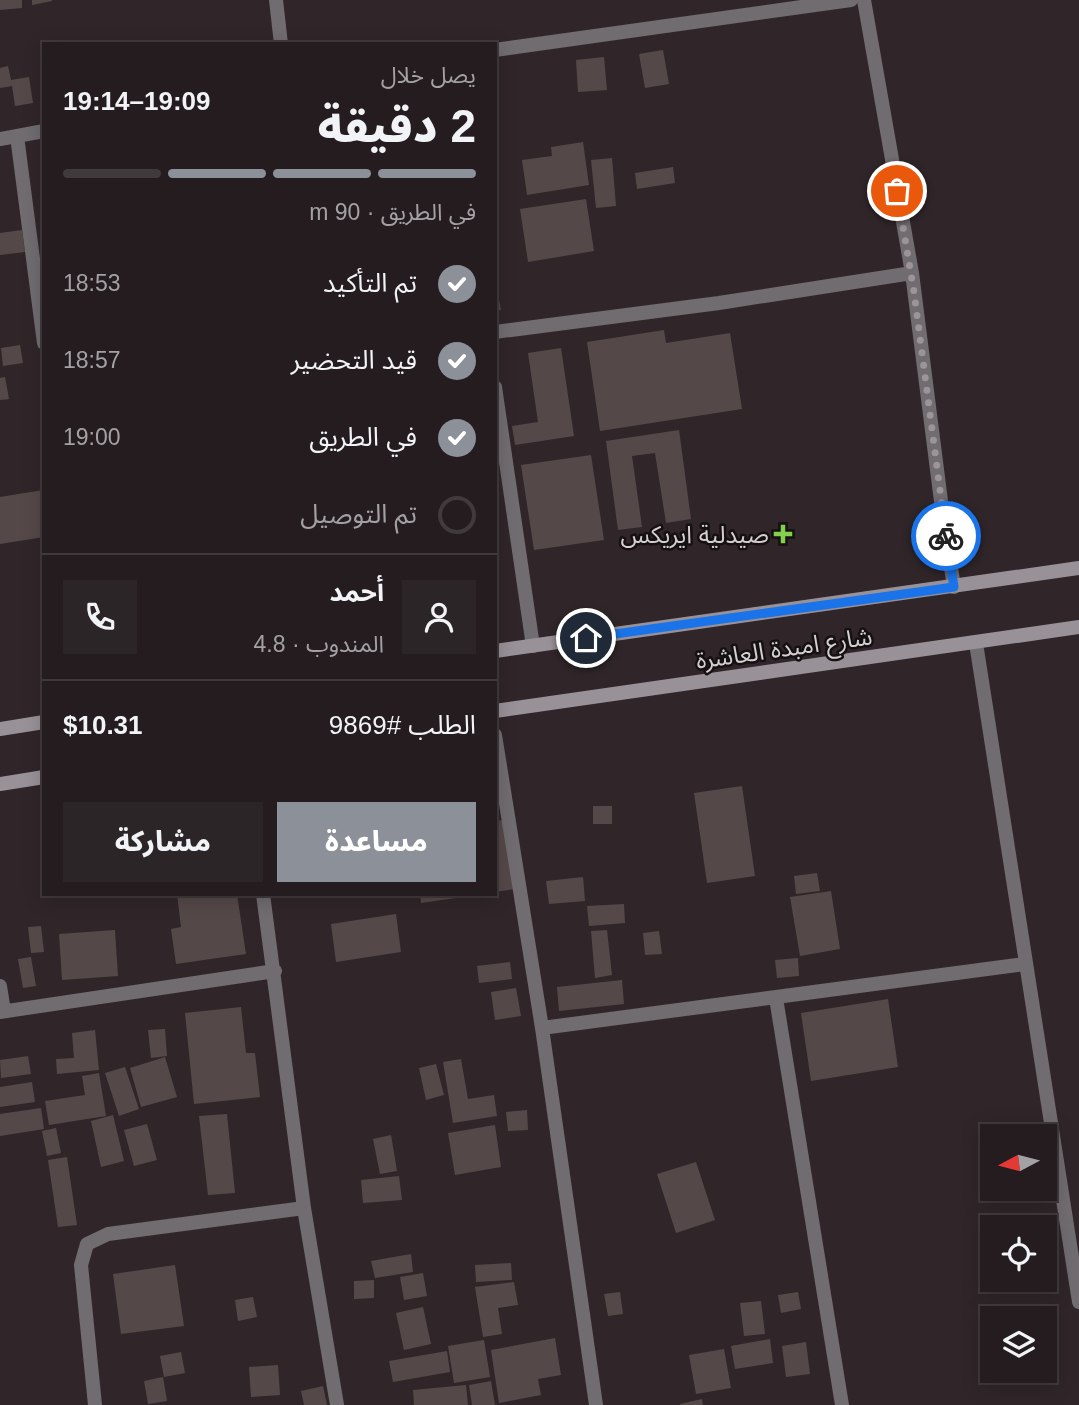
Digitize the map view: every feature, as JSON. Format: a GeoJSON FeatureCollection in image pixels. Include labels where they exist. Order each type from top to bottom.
{"type":"FeatureCollection","features":[{"type":"Feature","properties":{"kind":"main road","name":"شارع امبدة العاشرة"},"geometry":{"type":"LineString","coordinates":[[497,651],[1079,568]]}},
{"type":"Feature","properties":{"kind":"main road","name":"شارع امبدة العاشرة"},"geometry":{"type":"LineString","coordinates":[[497,711],[1079,627]]}},
{"type":"Feature","properties":{"kind":"main road"},"geometry":{"type":"LineString","coordinates":[[0,729],[42,722]]}},
{"type":"Feature","properties":{"kind":"main road"},"geometry":{"type":"LineString","coordinates":[[0,784],[42,777]]}},
{"type":"Feature","properties":{"kind":"street"},"geometry":{"type":"LineString","coordinates":[[276,0],[281,42]]}},
{"type":"Feature","properties":{"kind":"street"},"geometry":{"type":"LineString","coordinates":[[497,50],[851,0]]}},
{"type":"Feature","properties":{"kind":"street"},"geometry":{"type":"LineString","coordinates":[[864,0],[912,273],[954,587]]}},
{"type":"Feature","properties":{"kind":"street"},"geometry":{"type":"LineString","coordinates":[[0,139],[42,131]]}},
{"type":"Feature","properties":{"kind":"street"},"geometry":{"type":"LineString","coordinates":[[17,136],[42,329]]}},
{"type":"Feature","properties":{"kind":"street"},"geometry":{"type":"LineString","coordinates":[[497,332],[719,303],[912,273]]}},
{"type":"Feature","properties":{"kind":"street"},"geometry":{"type":"LineString","coordinates":[[497,401],[533,646]]}},
{"type":"Feature","properties":{"kind":"street"},"geometry":{"type":"LineString","coordinates":[[976,643],[1079,1302]]}},
{"type":"Feature","properties":{"kind":"street"},"geometry":{"type":"LineString","coordinates":[[497,747],[542,1028],[596,1405]]}},
{"type":"Feature","properties":{"kind":"street"},"geometry":{"type":"LineString","coordinates":[[263,896],[304,1208],[337,1405]]}},
{"type":"Feature","properties":{"kind":"street"},"geometry":{"type":"LineString","coordinates":[[542,1028],[1025,964]]}},
{"type":"Feature","properties":{"kind":"street"},"geometry":{"type":"LineString","coordinates":[[0,986],[2,1012],[275,971]]}},
{"type":"Feature","properties":{"kind":"street"},"geometry":{"type":"LineString","coordinates":[[776,998],[842,1405]]}},
{"type":"Feature","properties":{"kind":"street"},"geometry":{"type":"LineString","coordinates":[[94,1405],[81,1265],[88,1244],[108,1234],[304,1208]]}},
{"type":"Feature","properties":{"kind":"building"},"geometry":{"type":"Polygon","coordinates":[[[0,0],[22,0],[22,8],[0,10],[0,0]]]}},
{"type":"Feature","properties":{"kind":"building"},"geometry":{"type":"Polygon","coordinates":[[[32,0],[52,0],[52,1],[32,5],[32,0]]]}},
{"type":"Feature","properties":{"kind":"building"},"geometry":{"type":"Polygon","coordinates":[[[663,50],[669,84],[645,88],[639,54],[663,50]]]}},
{"type":"Feature","properties":{"kind":"building"},"geometry":{"type":"Polygon","coordinates":[[[604,57],[607,90],[578,92],[576,60],[604,57]]]}},
{"type":"Feature","properties":{"kind":"building"},"geometry":{"type":"Polygon","coordinates":[[[8,66],[11,80],[29,77],[33,103],[15,106],[12,86],[0,88],[0,68],[8,66]]]}},
{"type":"Feature","properties":{"kind":"building"},"geometry":{"type":"Polygon","coordinates":[[[583,142],[589,185],[527,195],[522,160],[552,156],[551,147],[583,142]]]}},
{"type":"Feature","properties":{"kind":"building"},"geometry":{"type":"Polygon","coordinates":[[[612,158],[616,206],[596,208],[591,160],[612,158]]]}},
{"type":"Feature","properties":{"kind":"building"},"geometry":{"type":"Polygon","coordinates":[[[673,167],[675,183],[637,189],[635,173],[673,167]]]}},
{"type":"Feature","properties":{"kind":"building"},"geometry":{"type":"Polygon","coordinates":[[[586,199],[594,251],[528,262],[520,209],[586,199]]]}},
{"type":"Feature","properties":{"kind":"building"},"geometry":{"type":"Polygon","coordinates":[[[22,230],[25,252],[0,255],[0,233],[22,230]]]}},
{"type":"Feature","properties":{"kind":"building"},"geometry":{"type":"Polygon","coordinates":[[[497,290],[501,310],[497,311],[497,290]]]}},
{"type":"Feature","properties":{"kind":"building"},"geometry":{"type":"Polygon","coordinates":[[[664,330],[666,343],[730,333],[742,409],[600,431],[587,342],[664,330]]]}},
{"type":"Feature","properties":{"kind":"building"},"geometry":{"type":"Polygon","coordinates":[[[20,345],[23,363],[3,366],[1,348],[20,345]]]}},
{"type":"Feature","properties":{"kind":"building"},"geometry":{"type":"Polygon","coordinates":[[[561,348],[574,436],[515,445],[512,426],[538,422],[528,353],[561,348]]]}},
{"type":"Feature","properties":{"kind":"building"},"geometry":{"type":"Polygon","coordinates":[[[5,377],[9,399],[0,400],[0,378],[5,377]]]}},
{"type":"Feature","properties":{"kind":"building"},"geometry":{"type":"Polygon","coordinates":[[[679,430],[691,519],[666,523],[655,453],[632,456],[642,527],[618,530],[606,441],[679,430]]]}},
{"type":"Feature","properties":{"kind":"building"},"geometry":{"type":"Polygon","coordinates":[[[591,455],[604,540],[534,550],[521,465],[591,455]]]}},
{"type":"Feature","properties":{"kind":"building"},"geometry":{"type":"Polygon","coordinates":[[[42,490],[42,537],[0,544],[0,497],[42,490]]]}},
{"type":"Feature","properties":{"kind":"building"},"geometry":{"type":"Polygon","coordinates":[[[742,786],[755,876],[707,883],[694,793],[742,786]]]}},
{"type":"Feature","properties":{"kind":"building"},"geometry":{"type":"Polygon","coordinates":[[[593,806],[612,806],[612,824],[593,824],[593,806]]]}},
{"type":"Feature","properties":{"kind":"building"},"geometry":{"type":"Polygon","coordinates":[[[511,819],[521,888],[497,892],[497,821],[511,819]]]}},
{"type":"Feature","properties":{"kind":"building"},"geometry":{"type":"Polygon","coordinates":[[[817,873],[820,891],[796,894],[794,876],[817,873]]]}},
{"type":"Feature","properties":{"kind":"building"},"geometry":{"type":"Polygon","coordinates":[[[583,877],[585,901],[549,904],[546,881],[583,877]]]}},
{"type":"Feature","properties":{"kind":"building"},"geometry":{"type":"Polygon","coordinates":[[[831,891],[840,949],[800,956],[790,897],[831,891]]]}},
{"type":"Feature","properties":{"kind":"building"},"geometry":{"type":"Polygon","coordinates":[[[177,896],[237,896],[246,954],[176,964],[171,929],[181,927],[177,896]]]}},
{"type":"Feature","properties":{"kind":"building"},"geometry":{"type":"Polygon","coordinates":[[[420,896],[470,896],[421,903],[420,896]]]}},
{"type":"Feature","properties":{"kind":"building"},"geometry":{"type":"Polygon","coordinates":[[[624,904],[625,923],[589,926],[587,906],[624,904]]]}},
{"type":"Feature","properties":{"kind":"building"},"geometry":{"type":"Polygon","coordinates":[[[396,914],[401,952],[336,962],[331,924],[396,914]]]}},
{"type":"Feature","properties":{"kind":"building"},"geometry":{"type":"Polygon","coordinates":[[[41,926],[44,952],[31,953],[28,927],[41,926]]]}},
{"type":"Feature","properties":{"kind":"building"},"geometry":{"type":"Polygon","coordinates":[[[115,930],[118,976],[62,980],[59,934],[115,930]]]}},
{"type":"Feature","properties":{"kind":"building"},"geometry":{"type":"Polygon","coordinates":[[[607,930],[612,975],[595,978],[591,931],[607,930]]]}},
{"type":"Feature","properties":{"kind":"building"},"geometry":{"type":"Polygon","coordinates":[[[659,931],[662,954],[645,955],[643,933],[659,931]]]}},
{"type":"Feature","properties":{"kind":"building"},"geometry":{"type":"Polygon","coordinates":[[[31,957],[36,986],[23,988],[18,959],[31,957]]]}},
{"type":"Feature","properties":{"kind":"building"},"geometry":{"type":"Polygon","coordinates":[[[798,958],[799,976],[777,978],[775,960],[798,958]]]}},
{"type":"Feature","properties":{"kind":"building"},"geometry":{"type":"Polygon","coordinates":[[[510,962],[512,979],[479,983],[477,966],[510,962]]]}},
{"type":"Feature","properties":{"kind":"building"},"geometry":{"type":"Polygon","coordinates":[[[622,980],[624,1004],[559,1011],[557,987],[622,980]]]}},
{"type":"Feature","properties":{"kind":"building"},"geometry":{"type":"Polygon","coordinates":[[[516,988],[521,1016],[495,1020],[491,992],[516,988]]]}},
{"type":"Feature","properties":{"kind":"building"},"geometry":{"type":"Polygon","coordinates":[[[888,999],[898,1067],[811,1081],[801,1013],[888,999]]]}},
{"type":"Feature","properties":{"kind":"building"},"geometry":{"type":"Polygon","coordinates":[[[241,1007],[246,1053],[255,1053],[260,1097],[194,1104],[185,1013],[241,1007]]]}},
{"type":"Feature","properties":{"kind":"building"},"geometry":{"type":"Polygon","coordinates":[[[165,1029],[167,1056],[151,1058],[148,1030],[165,1029]]]}},
{"type":"Feature","properties":{"kind":"building"},"geometry":{"type":"Polygon","coordinates":[[[95,1030],[99,1070],[57,1074],[56,1059],[74,1058],[72,1033],[95,1030]]]}},
{"type":"Feature","properties":{"kind":"building"},"geometry":{"type":"Polygon","coordinates":[[[28,1056],[31,1074],[1,1078],[0,1060],[28,1056]]]}},
{"type":"Feature","properties":{"kind":"building"},"geometry":{"type":"Polygon","coordinates":[[[165,1057],[177,1097],[141,1107],[130,1068],[165,1057]]]}},
{"type":"Feature","properties":{"kind":"building"},"geometry":{"type":"Polygon","coordinates":[[[461,1059],[468,1099],[494,1095],[497,1116],[453,1123],[443,1062],[461,1059]]]}},
{"type":"Feature","properties":{"kind":"building"},"geometry":{"type":"Polygon","coordinates":[[[436,1064],[444,1095],[426,1100],[419,1068],[436,1064]]]}},
{"type":"Feature","properties":{"kind":"building"},"geometry":{"type":"Polygon","coordinates":[[[125,1067],[139,1109],[119,1116],[105,1073],[125,1067]]]}},
{"type":"Feature","properties":{"kind":"building"},"geometry":{"type":"Polygon","coordinates":[[[99,1073],[106,1116],[49,1125],[45,1101],[85,1095],[82,1076],[99,1073]]]}},
{"type":"Feature","properties":{"kind":"building"},"geometry":{"type":"Polygon","coordinates":[[[32,1082],[35,1102],[0,1107],[0,1087],[32,1082]]]}},
{"type":"Feature","properties":{"kind":"building"},"geometry":{"type":"Polygon","coordinates":[[[41,1108],[44,1129],[0,1136],[0,1114],[41,1108]]]}},
{"type":"Feature","properties":{"kind":"building"},"geometry":{"type":"Polygon","coordinates":[[[527,1110],[528,1130],[508,1131],[506,1112],[527,1110]]]}},
{"type":"Feature","properties":{"kind":"building"},"geometry":{"type":"Polygon","coordinates":[[[227,1114],[235,1193],[208,1195],[199,1116],[227,1114]]]}},
{"type":"Feature","properties":{"kind":"building"},"geometry":{"type":"Polygon","coordinates":[[[113,1115],[124,1161],[101,1167],[91,1121],[113,1115]]]}},
{"type":"Feature","properties":{"kind":"building"},"geometry":{"type":"Polygon","coordinates":[[[147,1124],[157,1160],[134,1166],[124,1130],[147,1124]]]}},
{"type":"Feature","properties":{"kind":"building"},"geometry":{"type":"Polygon","coordinates":[[[495,1125],[501,1167],[455,1175],[448,1133],[495,1125]]]}},
{"type":"Feature","properties":{"kind":"building"},"geometry":{"type":"Polygon","coordinates":[[[56,1128],[61,1153],[47,1156],[42,1131],[56,1128]]]}},
{"type":"Feature","properties":{"kind":"building"},"geometry":{"type":"Polygon","coordinates":[[[391,1135],[397,1171],[380,1174],[373,1139],[391,1135]]]}},
{"type":"Feature","properties":{"kind":"building"},"geometry":{"type":"Polygon","coordinates":[[[67,1157],[77,1225],[58,1227],[48,1160],[67,1157]]]}},
{"type":"Feature","properties":{"kind":"building"},"geometry":{"type":"Polygon","coordinates":[[[696,1162],[715,1220],[676,1233],[657,1174],[696,1162]]]}},
{"type":"Feature","properties":{"kind":"building"},"geometry":{"type":"Polygon","coordinates":[[[399,1176],[402,1200],[363,1203],[361,1180],[399,1176]]]}},
{"type":"Feature","properties":{"kind":"building"},"geometry":{"type":"Polygon","coordinates":[[[411,1254],[413,1272],[375,1278],[371,1261],[411,1254]]]}},
{"type":"Feature","properties":{"kind":"building"},"geometry":{"type":"Polygon","coordinates":[[[511,1263],[512,1280],[476,1282],[475,1265],[511,1263]]]}},
{"type":"Feature","properties":{"kind":"building"},"geometry":{"type":"Polygon","coordinates":[[[175,1265],[184,1326],[121,1334],[113,1274],[175,1265]]]}},
{"type":"Feature","properties":{"kind":"building"},"geometry":{"type":"Polygon","coordinates":[[[423,1273],[427,1296],[404,1300],[400,1277],[423,1273]]]}},
{"type":"Feature","properties":{"kind":"building"},"geometry":{"type":"Polygon","coordinates":[[[374,1280],[374,1298],[354,1299],[354,1281],[374,1280]]]}},
{"type":"Feature","properties":{"kind":"building"},"geometry":{"type":"Polygon","coordinates":[[[514,1282],[518,1305],[498,1308],[502,1334],[483,1337],[475,1287],[514,1282]]]}},
{"type":"Feature","properties":{"kind":"building"},"geometry":{"type":"Polygon","coordinates":[[[620,1292],[623,1314],[608,1316],[604,1294],[620,1292]]]}},
{"type":"Feature","properties":{"kind":"building"},"geometry":{"type":"Polygon","coordinates":[[[798,1292],[801,1309],[781,1313],[778,1295],[798,1292]]]}},
{"type":"Feature","properties":{"kind":"building"},"geometry":{"type":"Polygon","coordinates":[[[253,1297],[257,1317],[238,1321],[235,1300],[253,1297]]]}},
{"type":"Feature","properties":{"kind":"building"},"geometry":{"type":"Polygon","coordinates":[[[761,1301],[765,1334],[744,1336],[740,1303],[761,1301]]]}},
{"type":"Feature","properties":{"kind":"building"},"geometry":{"type":"Polygon","coordinates":[[[423,1307],[431,1344],[404,1350],[396,1313],[423,1307]]]}},
{"type":"Feature","properties":{"kind":"building"},"geometry":{"type":"Polygon","coordinates":[[[555,1338],[561,1375],[538,1379],[541,1395],[499,1403],[491,1350],[555,1338]]]}},
{"type":"Feature","properties":{"kind":"building"},"geometry":{"type":"Polygon","coordinates":[[[770,1339],[773,1363],[735,1369],[731,1346],[770,1339]]]}},
{"type":"Feature","properties":{"kind":"building"},"geometry":{"type":"Polygon","coordinates":[[[484,1340],[490,1377],[454,1383],[448,1346],[484,1340]]]}},
{"type":"Feature","properties":{"kind":"building"},"geometry":{"type":"Polygon","coordinates":[[[806,1342],[810,1374],[786,1377],[782,1346],[806,1342]]]}},
{"type":"Feature","properties":{"kind":"building"},"geometry":{"type":"Polygon","coordinates":[[[724,1349],[731,1388],[696,1394],[689,1355],[724,1349]]]}},
{"type":"Feature","properties":{"kind":"building"},"geometry":{"type":"Polygon","coordinates":[[[447,1351],[450,1372],[393,1382],[389,1361],[447,1351]]]}},
{"type":"Feature","properties":{"kind":"building"},"geometry":{"type":"Polygon","coordinates":[[[181,1352],[185,1373],[164,1377],[160,1356],[181,1352]]]}},
{"type":"Feature","properties":{"kind":"building"},"geometry":{"type":"Polygon","coordinates":[[[278,1365],[280,1395],[251,1397],[249,1367],[278,1365]]]}},
{"type":"Feature","properties":{"kind":"building"},"geometry":{"type":"Polygon","coordinates":[[[163,1377],[167,1401],[148,1404],[144,1381],[163,1377]]]}},
{"type":"Feature","properties":{"kind":"building"},"geometry":{"type":"Polygon","coordinates":[[[491,1381],[495,1405],[472,1405],[469,1385],[491,1381]]]}},
{"type":"Feature","properties":{"kind":"building"},"geometry":{"type":"Polygon","coordinates":[[[466,1385],[468,1405],[414,1405],[413,1390],[466,1385]]]}},
{"type":"Feature","properties":{"kind":"building"},"geometry":{"type":"Polygon","coordinates":[[[323,1386],[327,1405],[304,1405],[301,1391],[323,1386]]]}},
{"type":"Feature","properties":{"kind":"building"},"geometry":{"type":"Polygon","coordinates":[[[702,1399],[703,1405],[680,1405],[680,1404],[702,1399]]]}},
{"type":"Feature","properties":{"kind":"way so far"},"geometry":{"type":"LineString","coordinates":[[897,191],[914,292],[946,536]]}},
{"type":"Feature","properties":{"kind":"place","name":"صيدلية ايريكس"},"geometry":{"type":"Point","coordinates":[783,534]}},
{"type":"Feature","properties":{"kind":"route"},"geometry":{"type":"LineString","coordinates":[[586,638],[954,587],[946,536]]}}]}
